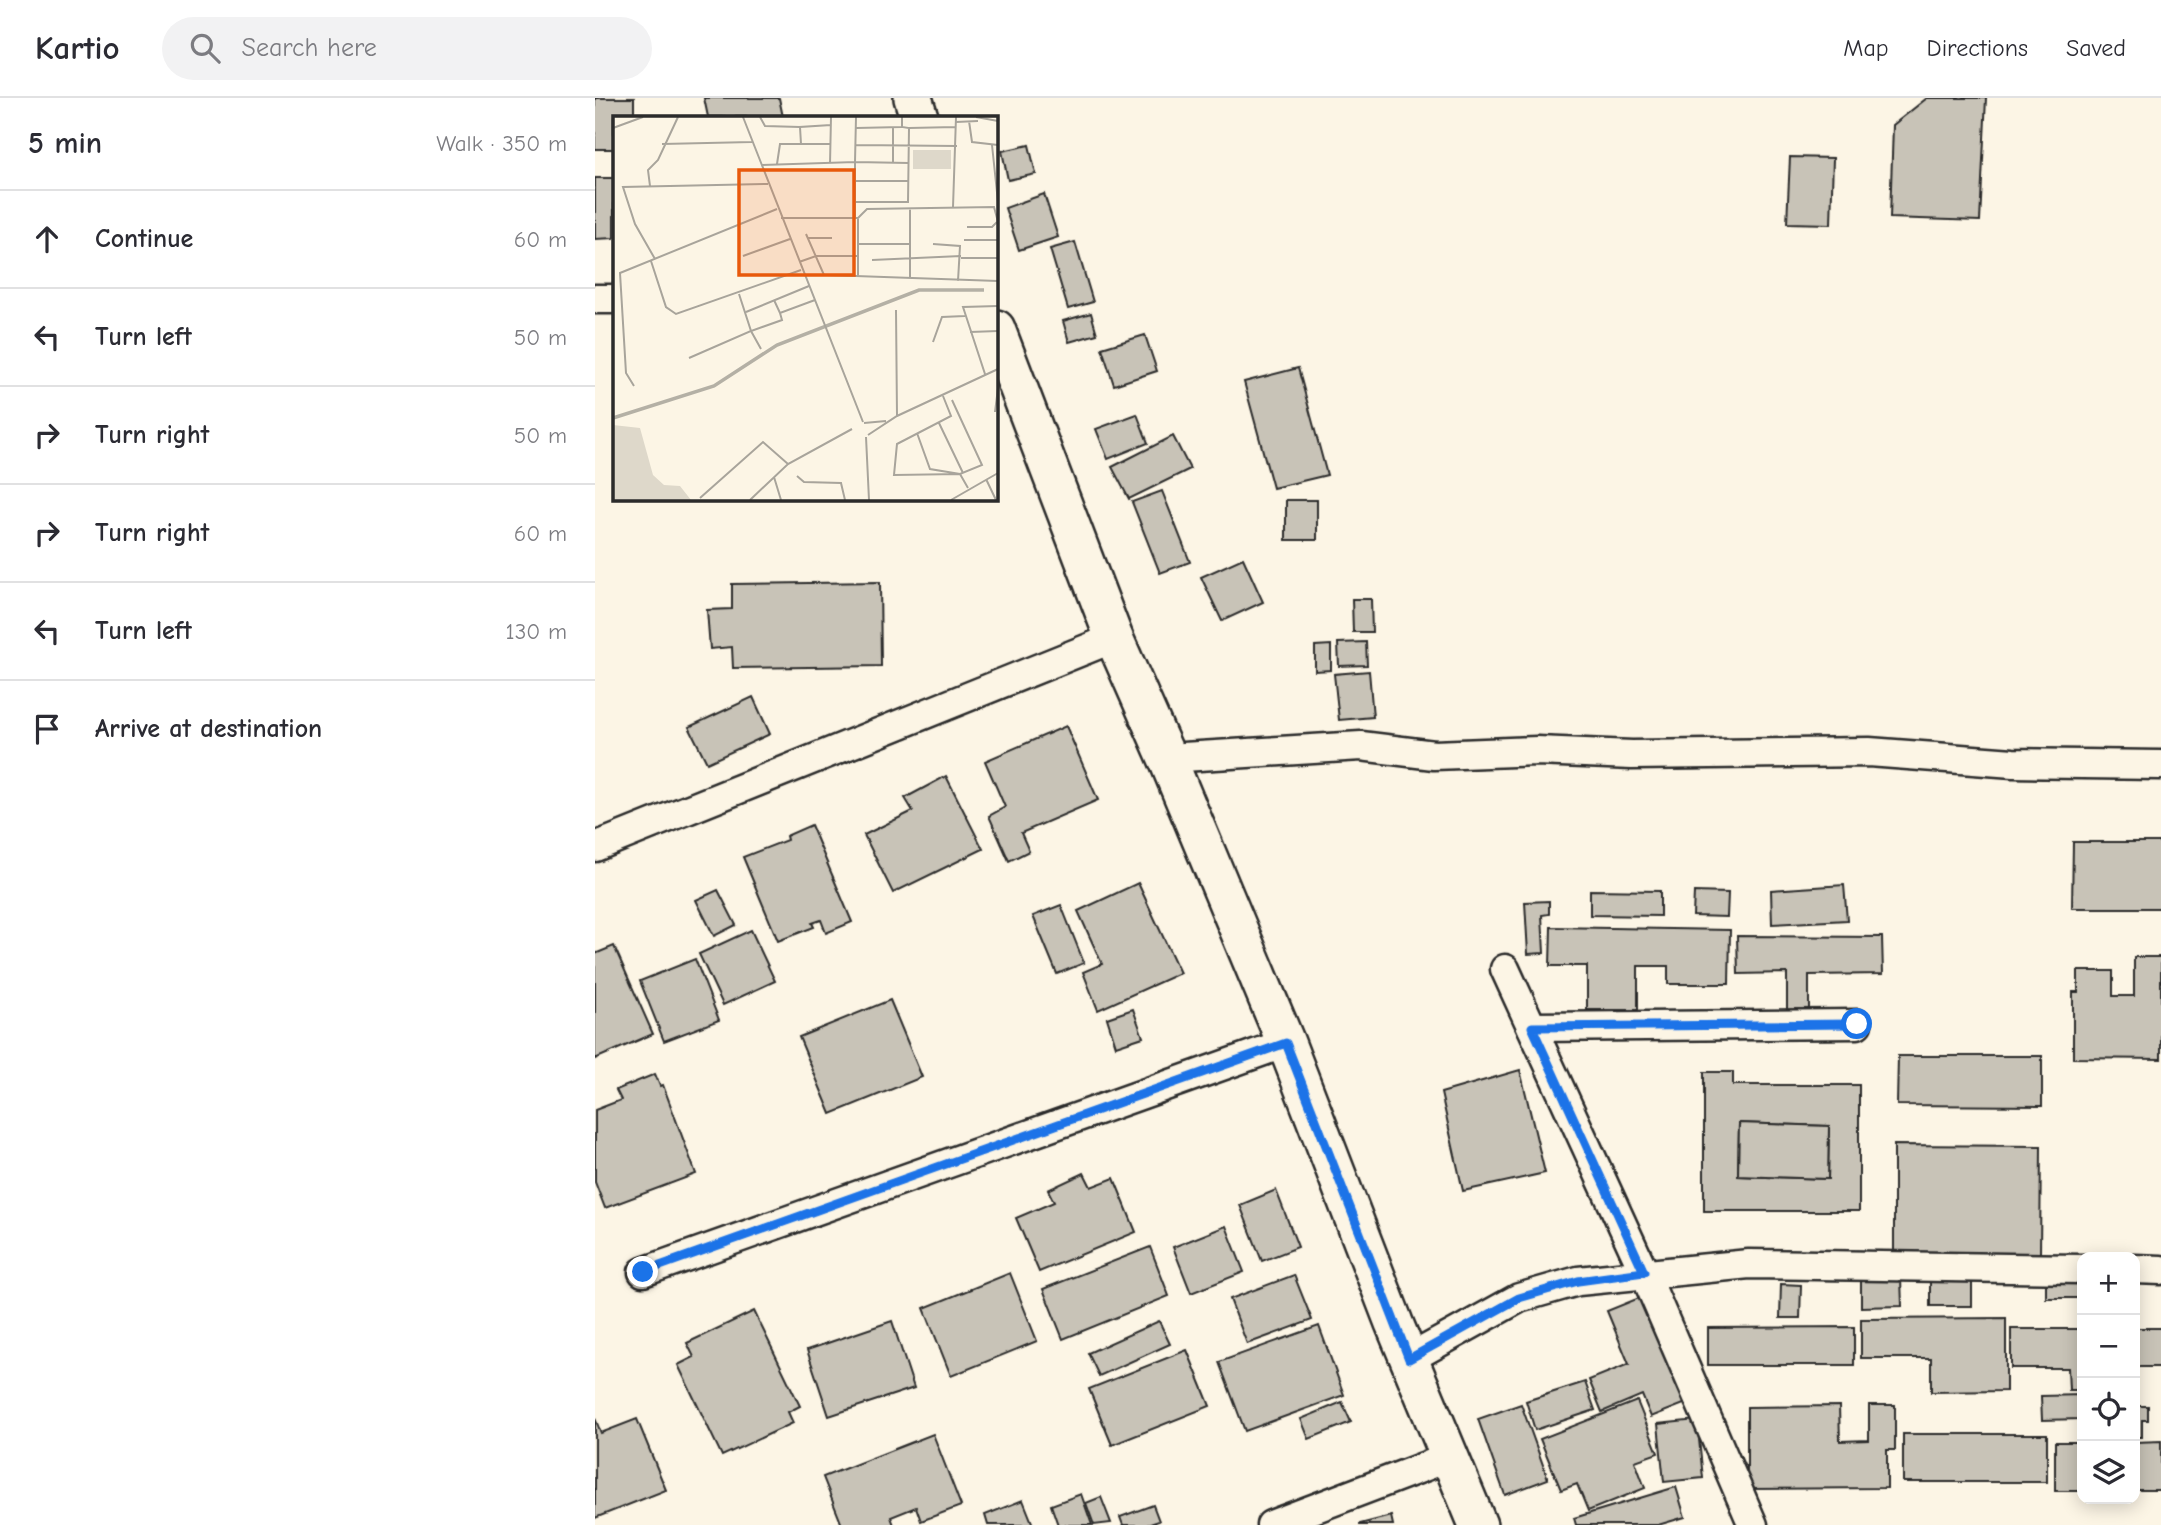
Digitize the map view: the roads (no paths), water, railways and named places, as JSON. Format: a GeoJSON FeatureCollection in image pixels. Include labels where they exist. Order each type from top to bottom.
{"type":"FeatureCollection","features":[{"type":"Feature","properties":{"kind":"street"},"geometry":{"type":"LineString","coordinates":[[913,98],[919,116]]}},
{"type":"Feature","properties":{"kind":"street"},"geometry":{"type":"LineString","coordinates":[[595,299],[613,299]]}},
{"type":"Feature","properties":{"kind":"street"},"geometry":{"type":"LineString","coordinates":[[997,332],[1114,638],[1286,1043],[1409,1359],[1478,1525]]}},
{"type":"Feature","properties":{"kind":"street"},"geometry":{"type":"LineString","coordinates":[[595,847],[1114,638]]}},
{"type":"Feature","properties":{"kind":"street"},"geometry":{"type":"LineString","coordinates":[[1167,758],[1361,746],[1434,755],[1537,751],[1632,755],[1869,752],[2013,763],[2161,765]]}},
{"type":"Feature","properties":{"kind":"street"},"geometry":{"type":"LineString","coordinates":[[1505,969],[1644,1272],[1753,1525]]}},
{"type":"Feature","properties":{"kind":"street"},"geometry":{"type":"LineString","coordinates":[[1532,1027],[1857,1024]]}},
{"type":"Feature","properties":{"kind":"street"},"geometry":{"type":"LineString","coordinates":[[643,1272],[1286,1043]]}},
{"type":"Feature","properties":{"kind":"street"},"geometry":{"type":"LineString","coordinates":[[1409,1359],[1519,1298],[1578,1281],[1644,1272],[1749,1264],[2077,1269]]}},
{"type":"Feature","properties":{"kind":"street"},"geometry":{"type":"LineString","coordinates":[[2140,1269],[2161,1270]]}},
{"type":"Feature","properties":{"kind":"street"},"geometry":{"type":"LineString","coordinates":[[1271,1525],[1450,1457]]}}]}
